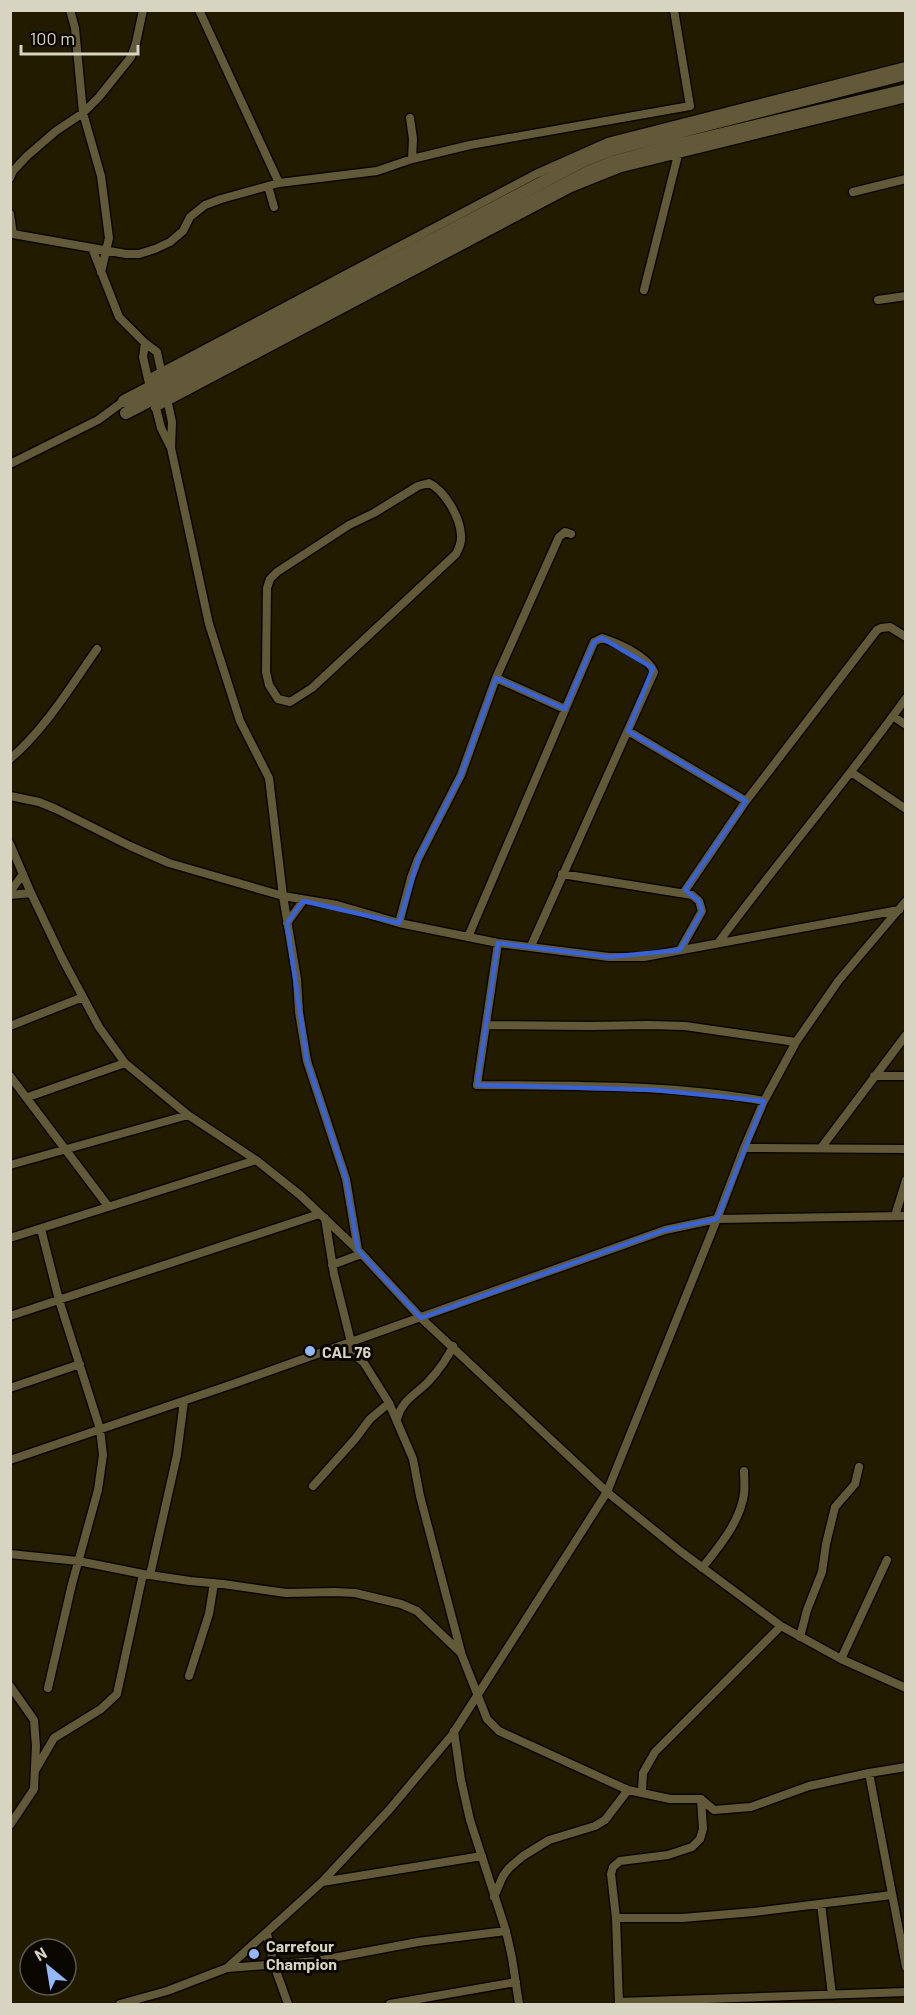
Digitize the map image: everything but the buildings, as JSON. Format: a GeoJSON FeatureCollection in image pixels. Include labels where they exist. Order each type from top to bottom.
{"type":"FeatureCollection","features":[{"type":"Feature","properties":{"kind":"main road"},"geometry":{"type":"LineString","coordinates":[[125,407],[155,404],[566,182],[679,138],[906,74]]}},
{"type":"Feature","properties":{"kind":"main road"},"geometry":{"type":"LineString","coordinates":[[125,407],[149,383],[561,171],[611,150],[906,90]]}},
{"type":"Feature","properties":{"kind":"street"},"geometry":{"type":"LineString","coordinates":[[70,10],[75,28],[83,113],[101,176],[110,238],[101,272]]}},
{"type":"Feature","properties":{"kind":"street"},"geometry":{"type":"LineString","coordinates":[[10,178],[13,171],[27,156],[99,98],[130,57],[144,10]]}},
{"type":"Feature","properties":{"kind":"street"},"geometry":{"type":"LineString","coordinates":[[198,10],[279,183]]}},
{"type":"Feature","properties":{"kind":"street"},"geometry":{"type":"LineString","coordinates":[[10,214],[13,234],[126,254],[139,254],[170,242],[183,231],[190,217],[205,205],[279,183],[378,171],[412,159],[470,145],[690,106],[674,10]]}},
{"type":"Feature","properties":{"kind":"street"},"geometry":{"type":"LineString","coordinates":[[679,138],[906,66]]}},
{"type":"Feature","properties":{"kind":"street"},"geometry":{"type":"LineString","coordinates":[[679,138],[906,98]]}},
{"type":"Feature","properties":{"kind":"street"},"geometry":{"type":"LineString","coordinates":[[410,118],[412,159]]}},
{"type":"Feature","properties":{"kind":"street"},"geometry":{"type":"LineString","coordinates":[[644,290],[679,138]]}},
{"type":"Feature","properties":{"kind":"street"},"geometry":{"type":"LineString","coordinates":[[853,192],[906,179]]}},
{"type":"Feature","properties":{"kind":"street"},"geometry":{"type":"LineString","coordinates":[[268,186],[274,207]]}},
{"type":"Feature","properties":{"kind":"street"},"geometry":{"type":"LineString","coordinates":[[92,248],[119,317],[157,352],[172,422],[171,448]]}},
{"type":"Feature","properties":{"kind":"street"},"geometry":{"type":"LineString","coordinates":[[879,300],[906,296]]}},
{"type":"Feature","properties":{"kind":"street"},"geometry":{"type":"LineString","coordinates":[[145,343],[143,357],[161,428],[171,448],[209,624],[240,721],[269,778],[283,896],[297,979],[299,1011],[307,1061],[346,1179],[360,1252]]}},
{"type":"Feature","properties":{"kind":"street"},"geometry":{"type":"LineString","coordinates":[[10,464],[125,407]]}},
{"type":"Feature","properties":{"kind":"street"},"geometry":{"type":"LineString","coordinates":[[429,483],[438,488],[447,500],[460,528],[462,538],[456,554],[312,688],[290,702],[278,699],[269,686],[266,672],[267,588],[270,579],[277,572],[349,525],[374,513],[399,496],[423,484],[429,483]]}},
{"type":"Feature","properties":{"kind":"street"},"geometry":{"type":"LineString","coordinates":[[399,923],[418,859],[461,775],[496,678],[559,537],[565,532],[571,534]]}},
{"type":"Feature","properties":{"kind":"street"},"geometry":{"type":"LineString","coordinates":[[684,892],[746,801],[877,630],[890,627],[906,637]]}},
{"type":"Feature","properties":{"kind":"street"},"geometry":{"type":"LineString","coordinates":[[468,937],[594,642],[602,638],[633,652],[653,668],[654,672],[531,946]]}},
{"type":"Feature","properties":{"kind":"street"},"geometry":{"type":"LineString","coordinates":[[10,759],[34,736],[53,713],[97,649]]}},
{"type":"Feature","properties":{"kind":"street"},"geometry":{"type":"LineString","coordinates":[[496,678],[565,709]]}},
{"type":"Feature","properties":{"kind":"street"},"geometry":{"type":"LineString","coordinates":[[718,943],[906,698]]}},
{"type":"Feature","properties":{"kind":"street"},"geometry":{"type":"LineString","coordinates":[[893,716],[906,725]]}},
{"type":"Feature","properties":{"kind":"street"},"geometry":{"type":"LineString","coordinates":[[628,731],[746,801]]}},
{"type":"Feature","properties":{"kind":"street"},"geometry":{"type":"LineString","coordinates":[[851,772],[906,809]]}},
{"type":"Feature","properties":{"kind":"street"},"geometry":{"type":"LineString","coordinates":[[10,796],[39,802],[56,809],[170,863],[303,901],[337,905],[399,923],[498,943],[628,958],[901,909]]}},
{"type":"Feature","properties":{"kind":"street"},"geometry":{"type":"LineString","coordinates":[[10,844],[31,893],[83,997],[105,1037],[125,1063],[188,1115],[256,1160],[300,1195],[360,1252],[422,1318],[607,1492],[702,1568],[781,1626],[841,1659],[906,1688]]}},
{"type":"Feature","properties":{"kind":"street"},"geometry":{"type":"LineString","coordinates":[[10,893],[22,874]]}},
{"type":"Feature","properties":{"kind":"street"},"geometry":{"type":"LineString","coordinates":[[562,874],[692,895],[699,901],[702,911],[680,950]]}},
{"type":"Feature","properties":{"kind":"street"},"geometry":{"type":"LineString","coordinates":[[10,893],[31,893]]}},
{"type":"Feature","properties":{"kind":"street"},"geometry":{"type":"LineString","coordinates":[[287,923],[303,901]]}},
{"type":"Feature","properties":{"kind":"street"},"geometry":{"type":"LineString","coordinates":[[227,1968],[322,1882],[389,1810],[454,1731],[478,1695],[607,1492],[764,1101],[796,1042],[839,980],[906,901]]}},
{"type":"Feature","properties":{"kind":"street"},"geometry":{"type":"LineString","coordinates":[[498,943],[477,1085],[655,1090],[738,1096],[764,1101]]}},
{"type":"Feature","properties":{"kind":"street"},"geometry":{"type":"LineString","coordinates":[[10,1026],[83,997]]}},
{"type":"Feature","properties":{"kind":"street"},"geometry":{"type":"LineString","coordinates":[[486,1025],[676,1026],[796,1042]]}},
{"type":"Feature","properties":{"kind":"street"},"geometry":{"type":"LineString","coordinates":[[821,1148],[906,1035]]}},
{"type":"Feature","properties":{"kind":"street"},"geometry":{"type":"LineString","coordinates":[[28,1097],[125,1063]]}},
{"type":"Feature","properties":{"kind":"street"},"geometry":{"type":"LineString","coordinates":[[10,1076],[108,1206]]}},
{"type":"Feature","properties":{"kind":"street"},"geometry":{"type":"LineString","coordinates":[[873,1076],[906,1076]]}},
{"type":"Feature","properties":{"kind":"street"},"geometry":{"type":"LineString","coordinates":[[10,1165],[188,1115]]}},
{"type":"Feature","properties":{"kind":"street"},"geometry":{"type":"LineString","coordinates":[[744,1148],[906,1149]]}},
{"type":"Feature","properties":{"kind":"street"},"geometry":{"type":"LineString","coordinates":[[10,1239],[256,1160]]}},
{"type":"Feature","properties":{"kind":"street"},"geometry":{"type":"LineString","coordinates":[[895,1216],[906,1180]]}},
{"type":"Feature","properties":{"kind":"street"},"geometry":{"type":"LineString","coordinates":[[322,1216],[347,1343],[364,1363],[389,1402],[413,1459],[420,1496],[461,1653],[487,1719],[499,1731],[628,1790],[670,1798],[701,1799],[714,1810],[751,1807],[809,1786],[906,1767]]}},
{"type":"Feature","properties":{"kind":"street"},"geometry":{"type":"LineString","coordinates":[[10,1316],[322,1216]]}},
{"type":"Feature","properties":{"kind":"street"},"geometry":{"type":"LineString","coordinates":[[10,1460],[422,1318],[665,1230],[717,1219],[906,1216]]}},
{"type":"Feature","properties":{"kind":"street"},"geometry":{"type":"LineString","coordinates":[[41,1229],[59,1300],[100,1430],[104,1455],[98,1490],[78,1561],[48,1688]]}},
{"type":"Feature","properties":{"kind":"street"},"geometry":{"type":"LineString","coordinates":[[332,1265],[360,1252]]}},
{"type":"Feature","properties":{"kind":"street"},"geometry":{"type":"LineString","coordinates":[[397,1419],[402,1404],[436,1374],[453,1347]]}},
{"type":"Feature","properties":{"kind":"street"},"geometry":{"type":"LineString","coordinates":[[10,1388],[80,1364]]}},
{"type":"Feature","properties":{"kind":"street"},"geometry":{"type":"LineString","coordinates":[[36,1768],[54,1738],[101,1709],[117,1694],[177,1455],[184,1401]]}},
{"type":"Feature","properties":{"kind":"street"},"geometry":{"type":"LineString","coordinates":[[313,1486],[370,1419],[389,1402]]}},
{"type":"Feature","properties":{"kind":"street"},"geometry":{"type":"LineString","coordinates":[[800,1636],[807,1610],[822,1572],[835,1507],[855,1484],[859,1467]]}},
{"type":"Feature","properties":{"kind":"street"},"geometry":{"type":"LineString","coordinates":[[702,1568],[721,1545],[738,1514],[744,1494],[744,1470]]}},
{"type":"Feature","properties":{"kind":"street"},"geometry":{"type":"LineString","coordinates":[[10,1554],[78,1561],[146,1575],[286,1593],[355,1593],[401,1604],[417,1611],[461,1653]]}},
{"type":"Feature","properties":{"kind":"street"},"geometry":{"type":"LineString","coordinates":[[841,1659],[887,1560]]}},
{"type":"Feature","properties":{"kind":"street"},"geometry":{"type":"LineString","coordinates":[[189,1676],[209,1614],[214,1583]]}},
{"type":"Feature","properties":{"kind":"street"},"geometry":{"type":"LineString","coordinates":[[642,1792],[644,1773],[655,1752],[781,1626]]}},
{"type":"Feature","properties":{"kind":"street"},"geometry":{"type":"LineString","coordinates":[[10,1686],[34,1720],[36,1768],[32,1794],[10,1825]]}},
{"type":"Feature","properties":{"kind":"street"},"geometry":{"type":"LineString","coordinates":[[454,1731],[470,1820],[506,1931],[519,2004]]}},
{"type":"Feature","properties":{"kind":"street"},"geometry":{"type":"LineString","coordinates":[[869,1773],[906,1967]]}},
{"type":"Feature","properties":{"kind":"street"},"geometry":{"type":"LineString","coordinates":[[494,1897],[503,1876],[523,1856],[549,1840],[596,1826],[611,1814],[628,1790]]}},
{"type":"Feature","properties":{"kind":"street"},"geometry":{"type":"LineString","coordinates":[[701,1799],[703,1828],[700,1839],[692,1847],[668,1855],[620,1862],[613,1867],[611,1874],[616,1918],[619,2003],[906,1992]]}},
{"type":"Feature","properties":{"kind":"street"},"geometry":{"type":"LineString","coordinates":[[322,1882],[482,1856]]}},
{"type":"Feature","properties":{"kind":"street"},"geometry":{"type":"LineString","coordinates":[[616,1918],[682,1918],[892,1895]]}},
{"type":"Feature","properties":{"kind":"street"},"geometry":{"type":"LineString","coordinates":[[821,1904],[832,1995]]}},
{"type":"Feature","properties":{"kind":"street"},"geometry":{"type":"LineString","coordinates":[[120,2004],[167,1991],[227,1968],[317,1961],[418,1942],[506,1931]]}},
{"type":"Feature","properties":{"kind":"street"},"geometry":{"type":"LineString","coordinates":[[267,1934],[274,1965],[288,2004]]}},
{"type":"Feature","properties":{"kind":"street"},"geometry":{"type":"LineString","coordinates":[[390,2004],[516,1982]]}},
{"type":"Feature","properties":{"kind":"highlighted area"},"geometry":{"type":"Polygon","coordinates":[[[602,638],[653,668],[628,731],[746,801],[685,890],[699,901],[702,911],[680,950],[609,957],[498,943],[477,1085],[655,1090],[764,1101],[717,1219],[665,1230],[421,1318],[358,1250],[346,1179],[307,1061],[287,923],[303,901],[399,923],[418,859],[461,775],[496,678],[565,709],[594,642],[602,638]]]}},
{"type":"Feature","properties":{"kind":"place","name":"CAL 76"},"geometry":{"type":"Point","coordinates":[310,1351]}},
{"type":"Feature","properties":{"kind":"place","name":"Carrefour Champion"},"geometry":{"type":"Point","coordinates":[254,1954]}}]}
